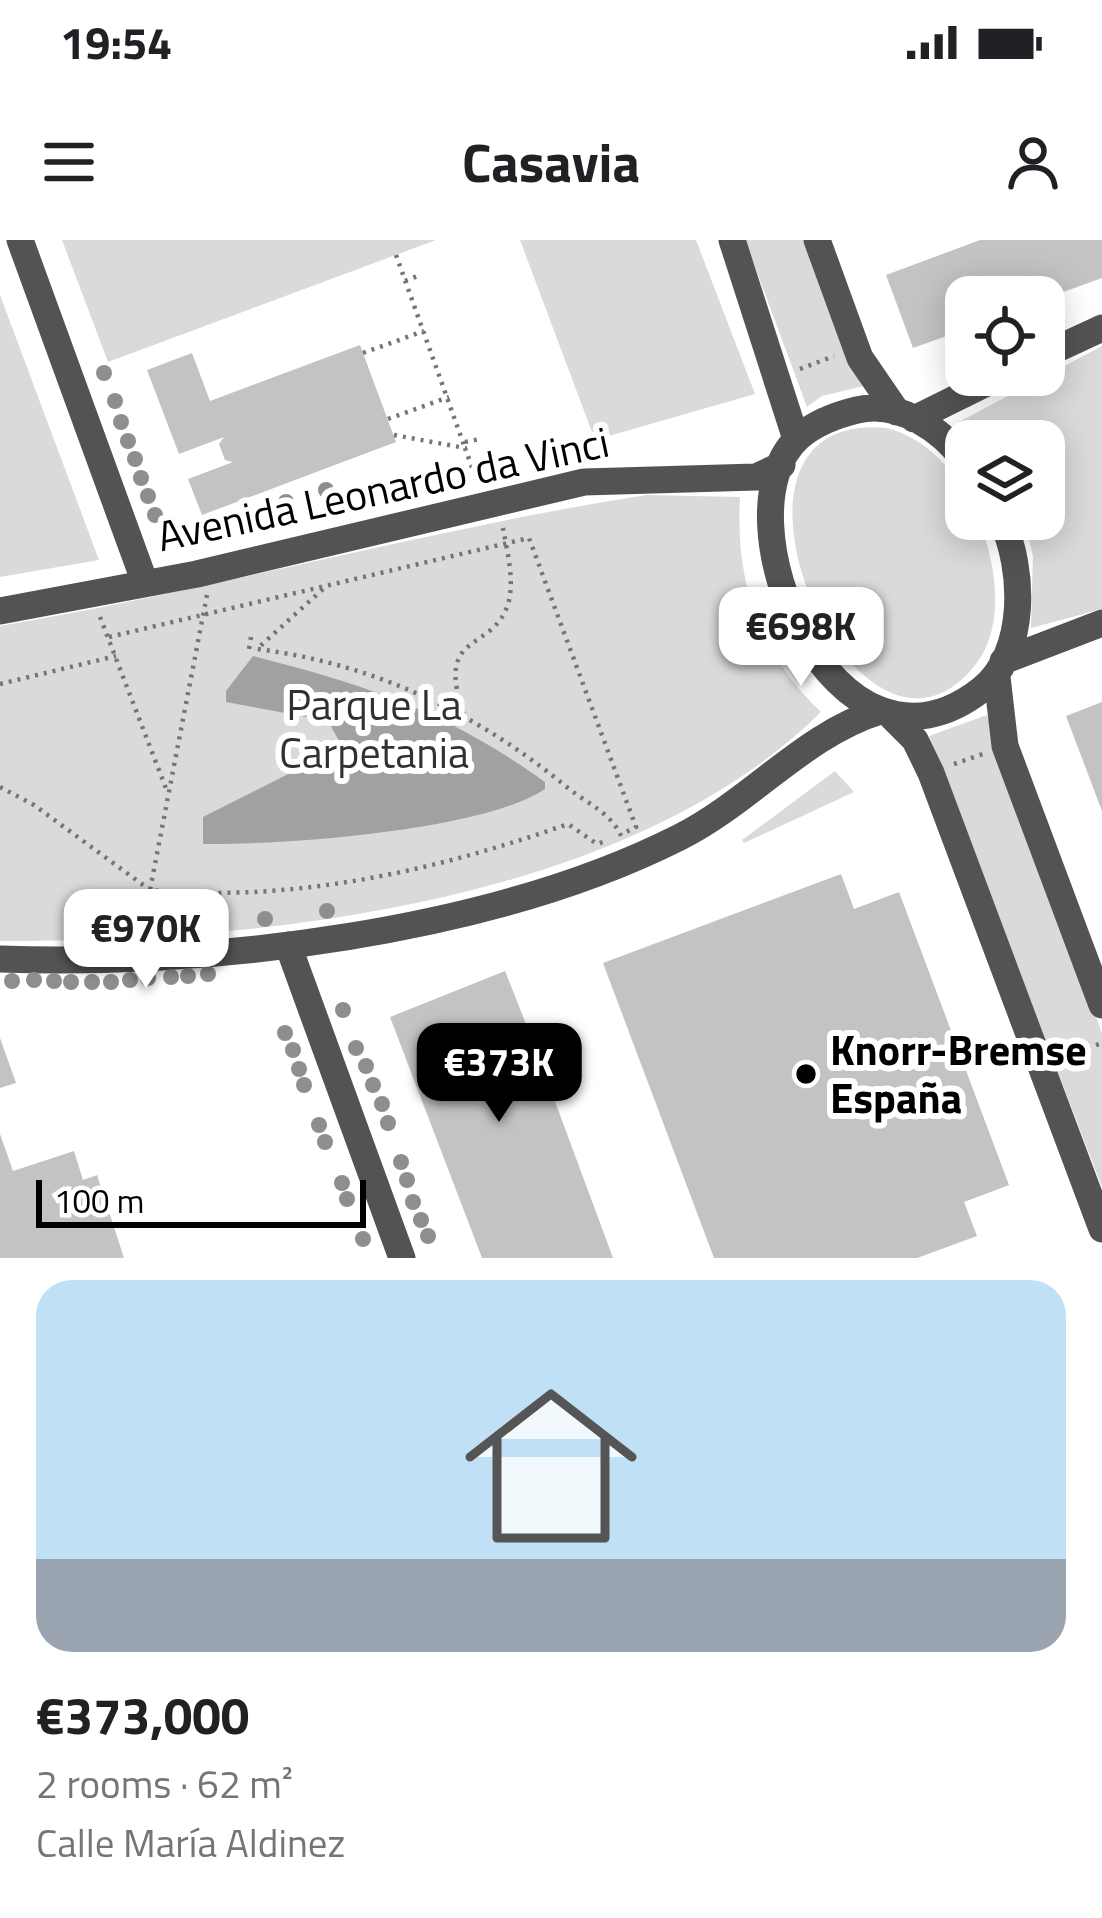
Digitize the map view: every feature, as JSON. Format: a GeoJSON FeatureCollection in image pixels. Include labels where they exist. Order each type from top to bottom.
{"type":"FeatureCollection","features":[{"type":"Feature","properties":{"kind":"street"},"geometry":{"type":"LineString","coordinates":[[20,240],[146,584]]}},
{"type":"Feature","properties":{"kind":"street"},"geometry":{"type":"LineString","coordinates":[[732,240],[796,439]]}},
{"type":"Feature","properties":{"kind":"street"},"geometry":{"type":"LineString","coordinates":[[817,240],[856,348],[906,415],[945,446]]}},
{"type":"Feature","properties":{"kind":"street"},"geometry":{"type":"LineString","coordinates":[[1065,345],[1102,328]]}},
{"type":"Feature","properties":{"kind":"street"},"geometry":{"type":"LineString","coordinates":[[952,396],[906,415],[864,408],[827,418],[796,439],[782,464],[771,536],[783,595],[826,670],[915,740],[931,773],[1102,1229]]}},
{"type":"Feature","properties":{"kind":"street","name":"Avenida Leonardo da Vinci"},"geometry":{"type":"LineString","coordinates":[[0,611],[196,574],[601,480],[756,477],[782,464]]}},
{"type":"Feature","properties":{"kind":"street"},"geometry":{"type":"LineString","coordinates":[[1007,540],[1018,599],[1000,669],[1005,746],[1102,1005]]}},
{"type":"Feature","properties":{"kind":"street"},"geometry":{"type":"LineString","coordinates":[[0,959],[146,959],[288,944],[495,902],[632,860],[712,820],[838,726],[886,714],[951,710],[1000,669],[1102,623]]}},
{"type":"Feature","properties":{"kind":"street"},"geometry":{"type":"LineString","coordinates":[[288,944],[402,1258]]}},
{"type":"Feature","properties":{"kind":"path"},"geometry":{"type":"LineString","coordinates":[[395,255],[474,473],[490,477],[506,543],[509,603],[502,616],[463,648],[456,664],[464,715]]}},
{"type":"Feature","properties":{"kind":"path"},"geometry":{"type":"LineString","coordinates":[[405,281],[420,275]]}},
{"type":"Feature","properties":{"kind":"path"},"geometry":{"type":"LineString","coordinates":[[363,352],[424,331]]}},
{"type":"Feature","properties":{"kind":"path"},"geometry":{"type":"LineString","coordinates":[[779,377],[856,348]]}},
{"type":"Feature","properties":{"kind":"path"},"geometry":{"type":"LineString","coordinates":[[388,418],[449,397]]}},
{"type":"Feature","properties":{"kind":"path"},"geometry":{"type":"LineString","coordinates":[[394,435],[465,445],[480,439]]}},
{"type":"Feature","properties":{"kind":"path"},"geometry":{"type":"LineString","coordinates":[[0,787],[150,890],[231,894],[293,889],[435,864],[568,824],[598,844],[636,827],[529,538],[109,637]]}},
{"type":"Feature","properties":{"kind":"path"},"geometry":{"type":"LineString","coordinates":[[150,890],[208,597],[196,574]]}},
{"type":"Feature","properties":{"kind":"path"},"geometry":{"type":"LineString","coordinates":[[257,649],[327,585]]}},
{"type":"Feature","properties":{"kind":"path"},"geometry":{"type":"LineString","coordinates":[[92,595],[169,794]]}},
{"type":"Feature","properties":{"kind":"path"},"geometry":{"type":"LineString","coordinates":[[251,637],[249,649],[354,668],[464,715],[520,748],[618,826]]}},
{"type":"Feature","properties":{"kind":"path"},"geometry":{"type":"LineString","coordinates":[[0,683],[116,656]]}},
{"type":"Feature","properties":{"kind":"path"},"geometry":{"type":"LineString","coordinates":[[931,773],[1005,746]]}},
{"type":"Feature","properties":{"kind":"path"},"geometry":{"type":"LineString","coordinates":[[1039,1065],[1102,1042]]}},
{"type":"Feature","properties":{"kind":"green space"},"geometry":{"type":"Polygon","coordinates":[[[62,240],[436,240],[108,362],[62,240]]]}},
{"type":"Feature","properties":{"kind":"green space"},"geometry":{"type":"Polygon","coordinates":[[[520,240],[696,240],[755,394],[595,440],[520,240]]]}},
{"type":"Feature","properties":{"kind":"green space"},"geometry":{"type":"Polygon","coordinates":[[[745,240],[803,240],[864,386],[822,396],[807,407],[745,240]]]}},
{"type":"Feature","properties":{"kind":"green space"},"geometry":{"type":"Polygon","coordinates":[[[0,295],[99,560],[0,577],[0,295]]]}},
{"type":"Feature","properties":{"kind":"green space"},"geometry":{"type":"Polygon","coordinates":[[[1102,346],[1102,609],[1031,628],[1029,540],[1065,540],[1065,420],[963,420],[1008,396],[1065,396],[1065,366],[1102,346]]]}},
{"type":"Feature","properties":{"kind":"green space"},"geometry":{"type":"Polygon","coordinates":[[[887,428],[917,441],[945,466],[945,540],[985,540],[995,594],[992,631],[976,664],[930,697],[883,689],[841,651],[810,596],[794,534],[798,478],[827,438],[887,428]]]}},
{"type":"Feature","properties":{"kind":"green space","name":"Parque La Carpetania"},"geometry":{"type":"Polygon","coordinates":[[[646,495],[740,497],[742,559],[755,615],[781,666],[821,712],[741,777],[648,829],[545,869],[436,899],[323,920],[211,933],[0,941],[0,626],[646,495]]]}},
{"type":"Feature","properties":{"kind":"green space"},"geometry":{"type":"Polygon","coordinates":[[[987,715],[1102,1033],[1102,1187],[929,736],[987,715]]]}},
{"type":"Feature","properties":{"kind":"green space"},"geometry":{"type":"Polygon","coordinates":[[[835,771],[854,792],[744,843],[742,840],[835,771]]]}},
{"type":"Feature","properties":{"kind":"shaded area"},"geometry":{"type":"Polygon","coordinates":[[[253,656],[370,690],[440,719],[509,757],[545,782],[545,789],[515,803],[430,825],[329,838],[203,844],[203,817],[328,754],[338,739],[328,721],[226,702],[226,691],[253,656]]]}},
{"type":"Feature","properties":{"kind":"building"},"geometry":{"type":"Polygon","coordinates":[[[980,240],[1102,240],[1102,278],[1065,291],[1065,276],[945,276],[945,337],[913,348],[886,275],[980,240]]]}},
{"type":"Feature","properties":{"kind":"building"},"geometry":{"type":"Polygon","coordinates":[[[360,345],[396,442],[202,515],[188,479],[233,462],[225,460],[219,444],[224,437],[179,454],[147,370],[192,353],[210,401],[360,345]]]}},
{"type":"Feature","properties":{"kind":"building"},"geometry":{"type":"Polygon","coordinates":[[[1102,702],[1102,811],[1066,716],[1102,702]]]}},
{"type":"Feature","properties":{"kind":"building","name":"Knorr-Bremse España"},"geometry":{"type":"Polygon","coordinates":[[[841,874],[854,909],[899,892],[1009,1185],[964,1202],[977,1236],[917,1258],[714,1258],[603,963],[841,874]]]}},
{"type":"Feature","properties":{"kind":"building"},"geometry":{"type":"Polygon","coordinates":[[[505,971],[613,1258],[482,1258],[390,1017],[505,971]]]}},
{"type":"Feature","properties":{"kind":"building"},"geometry":{"type":"Polygon","coordinates":[[[0,1038],[16,1083],[0,1088],[0,1038]]]}},
{"type":"Feature","properties":{"kind":"building"},"geometry":{"type":"Polygon","coordinates":[[[0,1134],[13,1171],[74,1151],[83,1180],[97,1175],[124,1258],[0,1258],[0,1134]]]}},
{"type":"Feature","properties":{"kind":"place","name":"Knorr-Bremse España"},"geometry":{"type":"Point","coordinates":[806,1074]}}]}
